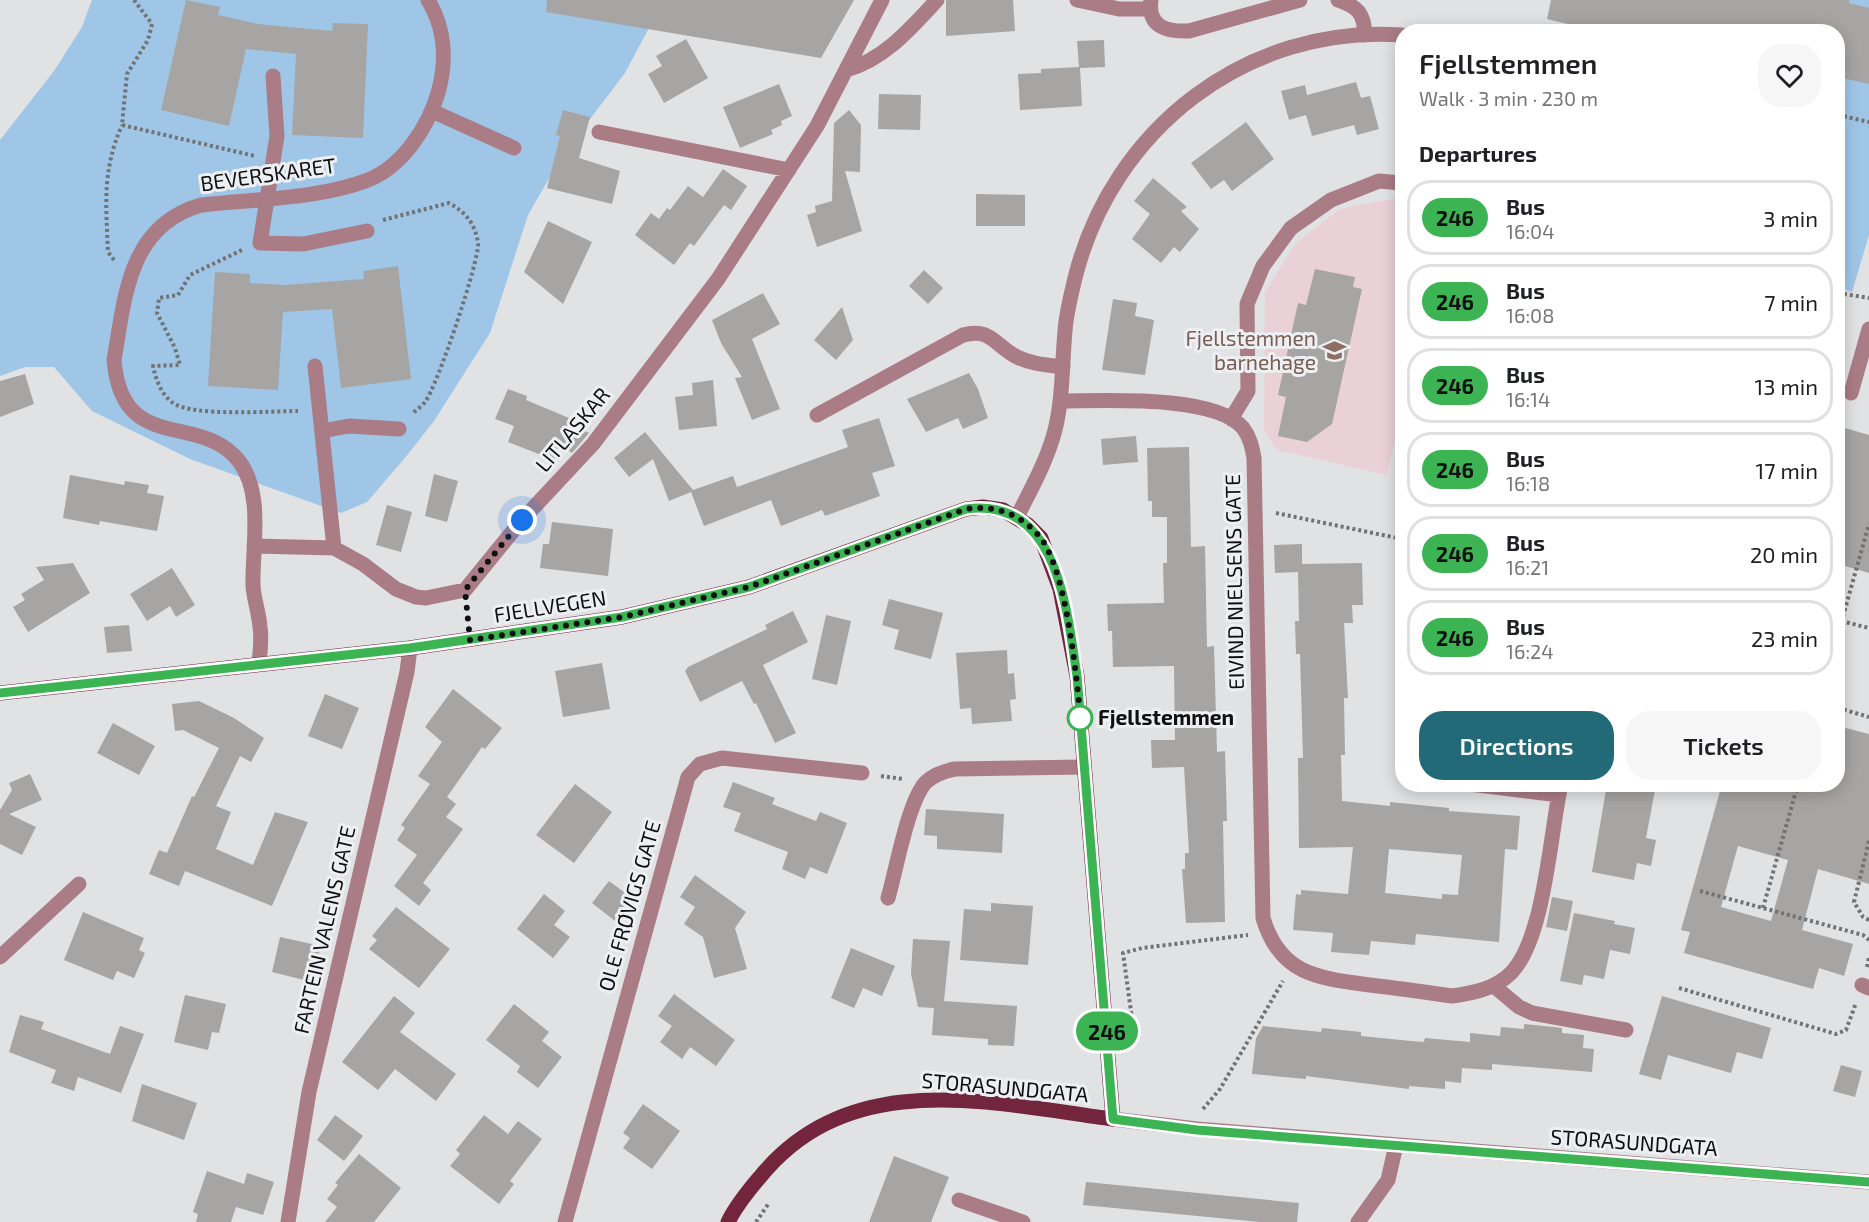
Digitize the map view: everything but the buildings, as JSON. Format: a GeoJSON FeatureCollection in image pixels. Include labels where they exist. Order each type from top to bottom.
{"type":"FeatureCollection","features":[{"type":"Feature","properties":{"kind":"main road","name":"FJELLVEGEN"},"geometry":{"type":"LineString","coordinates":[[0,693],[410,648],[622,617],[749,587],[966,509],[983,507],[1003,510],[1017,518],[1041,538],[1060,589],[1077,676],[1113,1119]]}},
{"type":"Feature","properties":{"kind":"main road","name":"STORASUNDGATA"},"geometry":{"type":"LineString","coordinates":[[728,1222],[746,1194],[771,1163],[803,1136],[843,1114],[889,1102],[939,1099],[1113,1119]]}},
{"type":"Feature","properties":{"kind":"street","name":"BEVERSKARET"},"geometry":{"type":"LineString","coordinates":[[259,664],[261,628],[253,586],[252,491],[239,462],[217,442],[154,425],[132,408],[120,390],[114,360],[129,279],[143,247],[154,232],[177,214],[201,205],[331,190],[370,179],[396,162],[432,111],[443,68],[439,21],[428,0]]}},
{"type":"Feature","properties":{"kind":"street","name":"LITLASKAR"},"geometry":{"type":"LineString","coordinates":[[334,548],[406,594],[426,598],[465,590],[522,520],[593,444],[717,279],[817,126],[882,0]]}},
{"type":"Feature","properties":{"kind":"street"},"geometry":{"type":"LineString","coordinates":[[846,70],[856,67],[885,50],[907,33],[937,0]]}},
{"type":"Feature","properties":{"kind":"street"},"geometry":{"type":"LineString","coordinates":[[1077,0],[1119,9],[1150,5],[1154,21],[1161,28],[1190,31],[1300,0]]}},
{"type":"Feature","properties":{"kind":"street"},"geometry":{"type":"LineString","coordinates":[[1338,0],[1360,11],[1364,20],[1365,35]]}},
{"type":"Feature","properties":{"kind":"street"},"geometry":{"type":"LineString","coordinates":[[1017,518],[1049,448],[1060,400],[1065,329],[1075,278],[1089,230],[1111,186],[1137,150],[1199,92],[1234,70],[1308,42],[1365,35],[1395,34]]}},
{"type":"Feature","properties":{"kind":"street"},"geometry":{"type":"LineString","coordinates":[[273,76],[277,136],[260,243],[303,244],[367,231]]}},
{"type":"Feature","properties":{"kind":"street"},"geometry":{"type":"LineString","coordinates":[[432,111],[514,148]]}},
{"type":"Feature","properties":{"kind":"street"},"geometry":{"type":"LineString","coordinates":[[599,132],[789,170]]}},
{"type":"Feature","properties":{"kind":"street"},"geometry":{"type":"LineString","coordinates":[[1231,419],[1248,391],[1247,304],[1263,266],[1291,228],[1331,200],[1379,181],[1395,182]]}},
{"type":"Feature","properties":{"kind":"street"},"geometry":{"type":"LineString","coordinates":[[1851,393],[1869,329]]}},
{"type":"Feature","properties":{"kind":"street"},"geometry":{"type":"LineString","coordinates":[[818,414],[963,335],[975,332],[987,335],[1015,357],[1032,363],[1063,367]]}},
{"type":"Feature","properties":{"kind":"street"},"geometry":{"type":"LineString","coordinates":[[254,546],[334,548],[315,366]]}},
{"type":"Feature","properties":{"kind":"street","name":"EIVIND NIELSENS GATE"},"geometry":{"type":"LineString","coordinates":[[1060,400],[1160,402],[1205,408],[1231,419],[1242,428],[1251,442],[1254,458],[1263,918],[1267,933],[1275,947],[1294,966],[1318,978],[1452,996],[1474,993],[1494,986],[1511,973],[1523,956],[1531,936],[1538,912],[1560,792]]}},
{"type":"Feature","properties":{"kind":"street"},"geometry":{"type":"LineString","coordinates":[[322,431],[349,426],[399,429]]}},
{"type":"Feature","properties":{"kind":"street","name":"FARTEIN VALENS GATE"},"geometry":{"type":"LineString","coordinates":[[288,1222],[309,1092],[407,672],[410,648]]}},
{"type":"Feature","properties":{"kind":"street","name":"OLE FRØVIGS GATE"},"geometry":{"type":"LineString","coordinates":[[565,1222],[688,777],[700,764],[722,758],[862,773]]}},
{"type":"Feature","properties":{"kind":"street"},"geometry":{"type":"LineString","coordinates":[[888,898],[915,797],[926,782],[939,772],[956,769],[1084,766]]}},
{"type":"Feature","properties":{"kind":"street"},"geometry":{"type":"LineString","coordinates":[[0,957],[80,884]]}},
{"type":"Feature","properties":{"kind":"street"},"geometry":{"type":"LineString","coordinates":[[1494,986],[1519,1007],[1532,1013],[1626,1029]]}},
{"type":"Feature","properties":{"kind":"street","name":"STORASUNDGATA"},"geometry":{"type":"LineString","coordinates":[[1113,1119],[1197,1130],[1869,1182]]}},
{"type":"Feature","properties":{"kind":"street"},"geometry":{"type":"LineString","coordinates":[[1358,1222],[1388,1180],[1396,1145]]}},
{"type":"Feature","properties":{"kind":"street"},"geometry":{"type":"LineString","coordinates":[[958,1200],[1023,1222]]}},
{"type":"Feature","properties":{"kind":"path"},"geometry":{"type":"LineString","coordinates":[[129,279],[108,252],[105,181],[113,146],[122,124],[127,74],[148,40],[152,24],[134,0]]}},
{"type":"Feature","properties":{"kind":"path"},"geometry":{"type":"LineString","coordinates":[[1845,117],[1869,122]]}},
{"type":"Feature","properties":{"kind":"path"},"geometry":{"type":"LineString","coordinates":[[122,124],[273,160]]}},
{"type":"Feature","properties":{"kind":"path"},"geometry":{"type":"LineString","coordinates":[[367,231],[387,218],[449,203],[464,212],[474,226],[478,245],[457,325],[426,401],[399,429]]}},
{"type":"Feature","properties":{"kind":"path"},"geometry":{"type":"LineString","coordinates":[[260,243],[190,275],[178,295],[159,298],[157,313],[175,348],[180,365],[153,366],[158,385],[172,402],[193,410],[320,411]]}},
{"type":"Feature","properties":{"kind":"path"},"geometry":{"type":"LineString","coordinates":[[1845,293],[1869,298]]}},
{"type":"Feature","properties":{"kind":"path"},"geometry":{"type":"LineString","coordinates":[[1254,509],[1395,538]]}},
{"type":"Feature","properties":{"kind":"path"},"geometry":{"type":"LineString","coordinates":[[1845,607],[1869,524]]}},
{"type":"Feature","properties":{"kind":"path"},"geometry":{"type":"LineString","coordinates":[[1845,622],[1869,628]]}},
{"type":"Feature","properties":{"kind":"path"},"geometry":{"type":"LineString","coordinates":[[1845,710],[1869,717]]}},
{"type":"Feature","properties":{"kind":"path"},"geometry":{"type":"LineString","coordinates":[[862,773],[926,782]]}},
{"type":"Feature","properties":{"kind":"path"},"geometry":{"type":"LineString","coordinates":[[1763,908],[1796,792]]}},
{"type":"Feature","properties":{"kind":"path"},"geometry":{"type":"LineString","coordinates":[[1869,841],[1854,902],[1863,916],[1869,920]]}},
{"type":"Feature","properties":{"kind":"path"},"geometry":{"type":"LineString","coordinates":[[1700,891],[1863,935],[1869,940]]}},
{"type":"Feature","properties":{"kind":"path"},"geometry":{"type":"LineString","coordinates":[[1133,1026],[1123,953],[1142,948],[1267,933]]}},
{"type":"Feature","properties":{"kind":"path"},"geometry":{"type":"LineString","coordinates":[[1679,988],[1836,1034],[1846,1030],[1865,987],[1869,957]]}},
{"type":"Feature","properties":{"kind":"path"},"geometry":{"type":"LineString","coordinates":[[1199,1113],[1220,1089],[1294,966]]}},
{"type":"Feature","properties":{"kind":"path"},"geometry":{"type":"LineString","coordinates":[[756,1222],[773,1197]]}},
{"type":"Feature","properties":{"kind":"shaded area"},"geometry":{"type":"Polygon","coordinates":[[[92,0],[656,0],[650,26],[625,73],[562,156],[528,215],[490,333],[434,421],[367,502],[341,513],[190,459],[92,411],[54,367],[25,367],[0,376],[0,140],[54,71],[82,27],[92,0]]]}},
{"type":"Feature","properties":{"kind":"shaded area"},"geometry":{"type":"Polygon","coordinates":[[[1631,0],[1869,0],[1869,235],[1852,292],[1845,290],[1845,24],[1786,24],[1631,0]]]}},
{"type":"Feature","properties":{"kind":"shaded area","name":"Fjellstemmen barnehage"},"geometry":{"type":"Polygon","coordinates":[[[1395,198],[1395,440],[1387,475],[1277,450],[1264,430],[1265,292],[1296,243],[1340,209],[1395,198]]]}},
{"type":"Feature","properties":{"kind":"bus line","name":"246"},"geometry":{"type":"LineString","coordinates":[[0,693],[410,648],[573,626],[622,617],[749,587],[966,509],[983,507],[1003,510],[1028,525],[1041,538],[1051,560],[1070,631],[1077,676],[1094,910],[1105,998],[1113,1119],[1197,1130],[1869,1182]]}},
{"type":"Feature","properties":{"kind":"place","name":"Fjellstemmen barnehage"},"geometry":{"type":"Point","coordinates":[1334,351]}},
{"type":"Feature","properties":{"kind":"place","name":"Fjellstemmen"},"geometry":{"type":"Point","coordinates":[1080,718]}},
{"type":"Feature","properties":{"kind":"route"},"geometry":{"type":"LineString","coordinates":[[522,520],[465,590],[470,640],[622,617],[749,587],[966,509],[983,507],[1003,510],[1028,525],[1041,538],[1051,560],[1070,631],[1081,725],[1080,718]]}}]}
